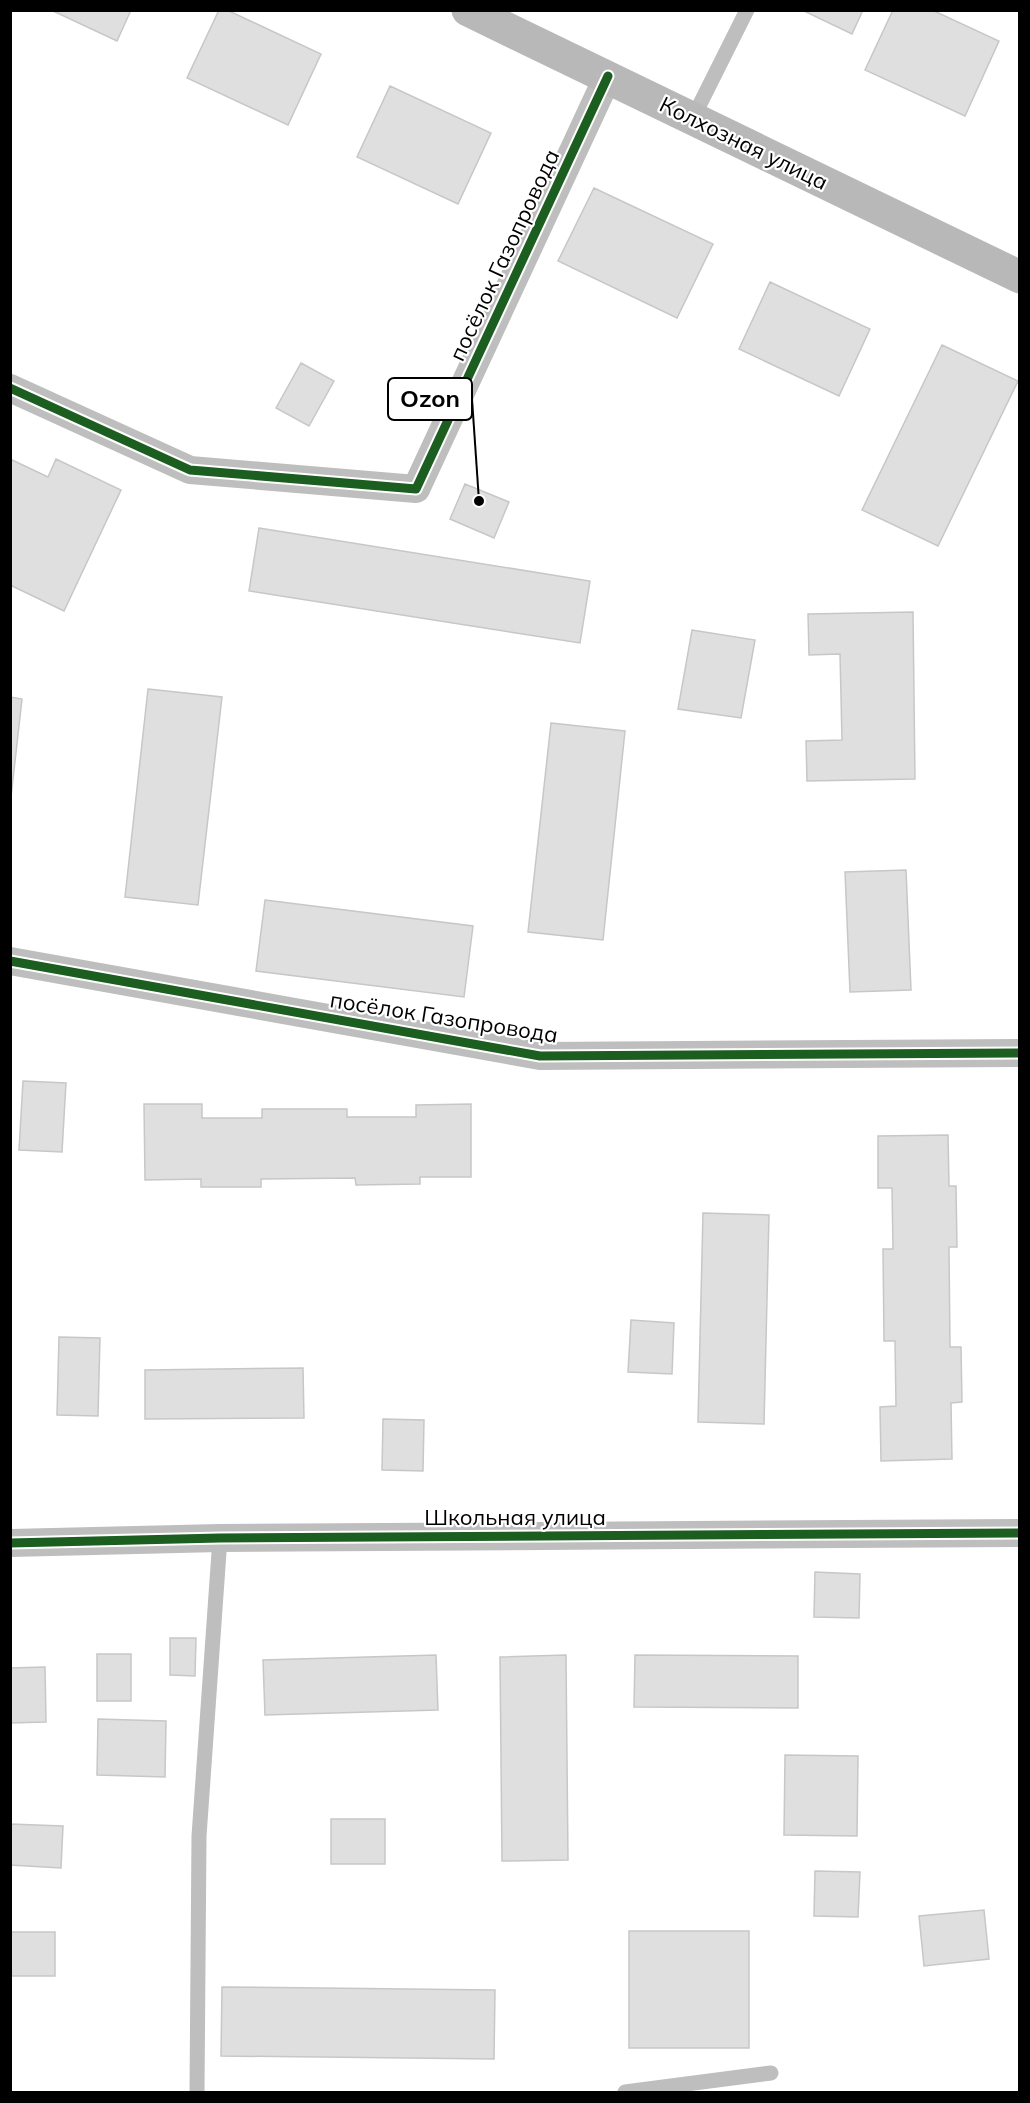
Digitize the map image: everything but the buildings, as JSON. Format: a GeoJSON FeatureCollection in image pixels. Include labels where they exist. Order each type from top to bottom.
{"type":"FeatureCollection","features":[{"type":"Feature","properties":{"kind":"main road","name":"Колхозная улица"},"geometry":{"type":"LineString","coordinates":[[468,10],[1020,277]]}},
{"type":"Feature","properties":{"kind":"street","name":"посёлок Газопровода"},"geometry":{"type":"LineString","coordinates":[[10,388],[190,470],[416,489],[608,76]]}},
{"type":"Feature","properties":{"kind":"street","name":"посёлок Газопровода"},"geometry":{"type":"LineString","coordinates":[[10,961],[540,1056],[1020,1053]]}},
{"type":"Feature","properties":{"kind":"street","name":"Школьная улица"},"geometry":{"type":"LineString","coordinates":[[10,1543],[220,1538],[1020,1533]]}},
{"type":"Feature","properties":{"kind":"lane"},"geometry":{"type":"LineString","coordinates":[[693,118],[747,10]]}},
{"type":"Feature","properties":{"kind":"lane"},"geometry":{"type":"LineString","coordinates":[[197,2092],[200,1836],[220,1538]]}},
{"type":"Feature","properties":{"kind":"lane"},"geometry":{"type":"LineString","coordinates":[[625,2092],[771,2073]]}},
{"type":"Feature","properties":{"kind":"cycle path"},"geometry":{"type":"LineString","coordinates":[[10,388],[190,470],[416,489],[608,76]]}},
{"type":"Feature","properties":{"kind":"cycle path"},"geometry":{"type":"LineString","coordinates":[[10,961],[540,1056],[1020,1053]]}},
{"type":"Feature","properties":{"kind":"cycle path"},"geometry":{"type":"LineString","coordinates":[[10,1543],[220,1538],[1020,1533]]}},
{"type":"Feature","properties":{"kind":"place","name":"Ozon"},"geometry":{"type":"Point","coordinates":[479,501]}}]}
